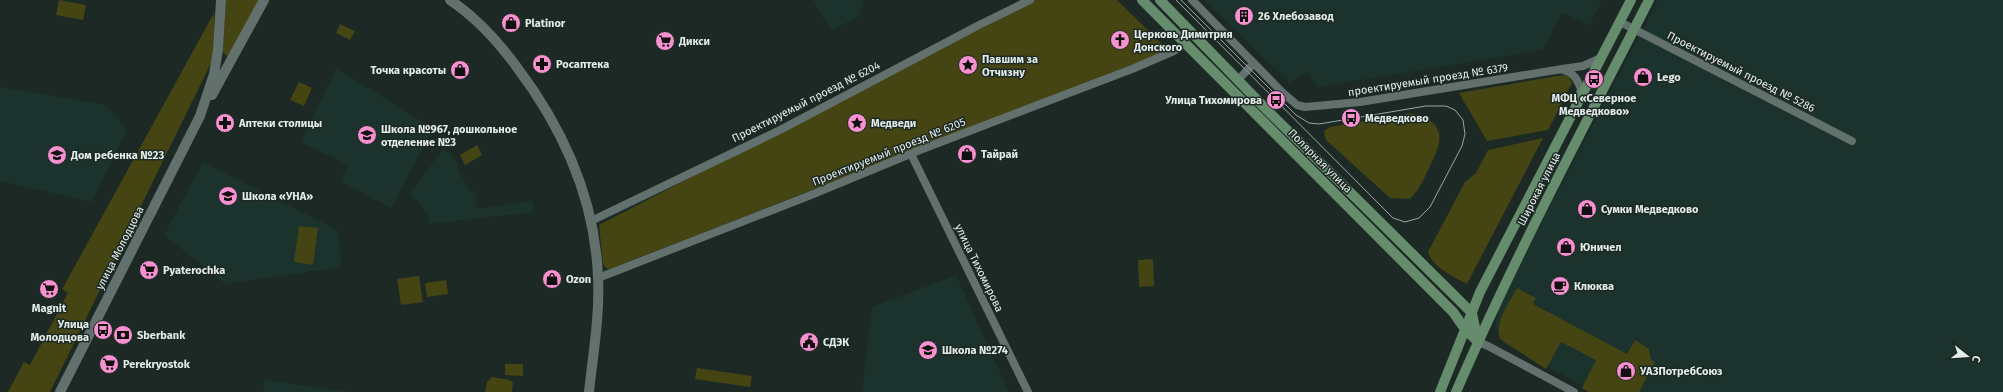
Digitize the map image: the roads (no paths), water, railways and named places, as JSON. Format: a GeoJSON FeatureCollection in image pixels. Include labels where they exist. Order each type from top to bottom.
{"type":"FeatureCollection","features":[{"type":"Feature","properties":{"kind":"main road","name":"Полярная улица"},"geometry":{"type":"LineString","coordinates":[[1142,0],[1453,312],[1465,329],[1478,342]]}},
{"type":"Feature","properties":{"kind":"main road","name":"Полярная улица"},"geometry":{"type":"LineString","coordinates":[[1160,0],[1238,80],[1472,313]]}},
{"type":"Feature","properties":{"kind":"main road","name":"Широкая улица"},"geometry":{"type":"LineString","coordinates":[[1440,392],[1480,292],[1631,0]]}},
{"type":"Feature","properties":{"kind":"main road","name":"Широкая улица"},"geometry":{"type":"LineString","coordinates":[[1456,392],[1478,342],[1649,0]]}},
{"type":"Feature","properties":{"kind":"main road"},"geometry":{"type":"LineString","coordinates":[[1472,313],[1478,342]]}},
{"type":"Feature","properties":{"kind":"street","name":"улица Молодцова"},"geometry":{"type":"LineString","coordinates":[[200,116],[214,74],[218,50],[221,0]]}},
{"type":"Feature","properties":{"kind":"street","name":"улица Молодцова"},"geometry":{"type":"LineString","coordinates":[[60,392],[200,116],[264,0]]}},
{"type":"Feature","properties":{"kind":"street"},"geometry":{"type":"LineString","coordinates":[[450,0],[470,13],[488,30],[534,89],[555,123],[571,158],[591,221],[598,278],[597,314],[589,392]]}},
{"type":"Feature","properties":{"kind":"street","name":"Проектируемый проезд № 6204"},"geometry":{"type":"LineString","coordinates":[[591,221],[780,130],[979,25],[1030,0]]}},
{"type":"Feature","properties":{"kind":"street"},"geometry":{"type":"LineString","coordinates":[[1192,0],[1254,63],[1238,80]]}},
{"type":"Feature","properties":{"kind":"street","name":"Проектируемый проезд № 5286"},"geometry":{"type":"LineString","coordinates":[[1620,22],[1852,141]]}},
{"type":"Feature","properties":{"kind":"street","name":"Проектируемый проезд № 6205"},"geometry":{"type":"LineString","coordinates":[[598,278],[806,197],[911,154],[1132,69],[1174,51],[1186,43]]}},
{"type":"Feature","properties":{"kind":"street"},"geometry":{"type":"LineString","coordinates":[[218,50],[223,58],[226,59],[233,57]]}},
{"type":"Feature","properties":{"kind":"street","name":"проектируемый проезд № 6379"},"geometry":{"type":"LineString","coordinates":[[1254,63],[1297,105],[1313,108],[1360,102],[1583,66],[1601,58]]}},
{"type":"Feature","properties":{"kind":"street"},"geometry":{"type":"LineString","coordinates":[[1562,69],[1572,72],[1581,89],[1574,109]]}},
{"type":"Feature","properties":{"kind":"street","name":"улица Тихомирова"},"geometry":{"type":"LineString","coordinates":[[911,154],[1028,392]]}},
{"type":"Feature","properties":{"kind":"street","name":"Полярная улица"},"geometry":{"type":"LineString","coordinates":[[1478,342],[1574,392]]}},
{"type":"Feature","properties":{"kind":"tram line"},"geometry":{"type":"LineString","coordinates":[[1176,0],[1393,218],[1405,222],[1419,218],[1430,207],[1462,146],[1465,134],[1463,120],[1455,110],[1446,106],[1426,106],[1319,124],[1309,123],[1296,115],[1181,0]]}},
{"type":"Feature","properties":{"kind":"place","name":"26 Хлебозавод"},"geometry":{"type":"Point","coordinates":[1244,16]}},
{"type":"Feature","properties":{"kind":"place","name":"Platinor"},"geometry":{"type":"Point","coordinates":[511,23]}},
{"type":"Feature","properties":{"kind":"place","name":"Церковь Димитрия Донского"},"geometry":{"type":"Point","coordinates":[1120,40]}},
{"type":"Feature","properties":{"kind":"place","name":"Дикси"},"geometry":{"type":"Point","coordinates":[665,41]}},
{"type":"Feature","properties":{"kind":"place","name":"Росаптека"},"geometry":{"type":"Point","coordinates":[542,64]}},
{"type":"Feature","properties":{"kind":"place","name":"Павшим за Отчизну"},"geometry":{"type":"Point","coordinates":[968,65]}},
{"type":"Feature","properties":{"kind":"place","name":"Точка красоты"},"geometry":{"type":"Point","coordinates":[460,70]}},
{"type":"Feature","properties":{"kind":"place","name":"Lego"},"geometry":{"type":"Point","coordinates":[1643,77]}},
{"type":"Feature","properties":{"kind":"place","name":"МФЦ «Северное Медведково»"},"geometry":{"type":"Point","coordinates":[1594,79]}},
{"type":"Feature","properties":{"kind":"place","name":"Улица Тихомирова"},"geometry":{"type":"Point","coordinates":[1276,100]}},
{"type":"Feature","properties":{"kind":"place","name":"Медведково"},"geometry":{"type":"Point","coordinates":[1351,118]}},
{"type":"Feature","properties":{"kind":"place","name":"Аптеки столицы"},"geometry":{"type":"Point","coordinates":[225,123]}},
{"type":"Feature","properties":{"kind":"place","name":"Медведи"},"geometry":{"type":"Point","coordinates":[857,123]}},
{"type":"Feature","properties":{"kind":"place","name":"Школа №967, дошкольное отделение №3"},"geometry":{"type":"Point","coordinates":[367,135]}},
{"type":"Feature","properties":{"kind":"place","name":"Тайрай"},"geometry":{"type":"Point","coordinates":[967,154]}},
{"type":"Feature","properties":{"kind":"place","name":"Дом ребенка №23"},"geometry":{"type":"Point","coordinates":[57,155]}},
{"type":"Feature","properties":{"kind":"place","name":"Школа «УНА»"},"geometry":{"type":"Point","coordinates":[228,196]}},
{"type":"Feature","properties":{"kind":"place","name":"Сумки Медведково"},"geometry":{"type":"Point","coordinates":[1587,209]}},
{"type":"Feature","properties":{"kind":"place","name":"Юничел"},"geometry":{"type":"Point","coordinates":[1566,247]}},
{"type":"Feature","properties":{"kind":"place","name":"Pyaterochka"},"geometry":{"type":"Point","coordinates":[149,270]}},
{"type":"Feature","properties":{"kind":"place","name":"Ozon"},"geometry":{"type":"Point","coordinates":[552,279]}},
{"type":"Feature","properties":{"kind":"place","name":"Клюква"},"geometry":{"type":"Point","coordinates":[1560,286]}},
{"type":"Feature","properties":{"kind":"place","name":"Magnit"},"geometry":{"type":"Point","coordinates":[49,289]}},
{"type":"Feature","properties":{"kind":"place","name":"Улица Молодцова"},"geometry":{"type":"Point","coordinates":[103,330]}},
{"type":"Feature","properties":{"kind":"place","name":"Sberbank"},"geometry":{"type":"Point","coordinates":[123,335]}},
{"type":"Feature","properties":{"kind":"place","name":"СДЭК"},"geometry":{"type":"Point","coordinates":[809,342]}},
{"type":"Feature","properties":{"kind":"place","name":"Школа №274"},"geometry":{"type":"Point","coordinates":[928,350]}},
{"type":"Feature","properties":{"kind":"place","name":"Perekryostok"},"geometry":{"type":"Point","coordinates":[109,364]}},
{"type":"Feature","properties":{"kind":"place","name":"УАЗПотребСоюз"},"geometry":{"type":"Point","coordinates":[1626,371]}}]}
